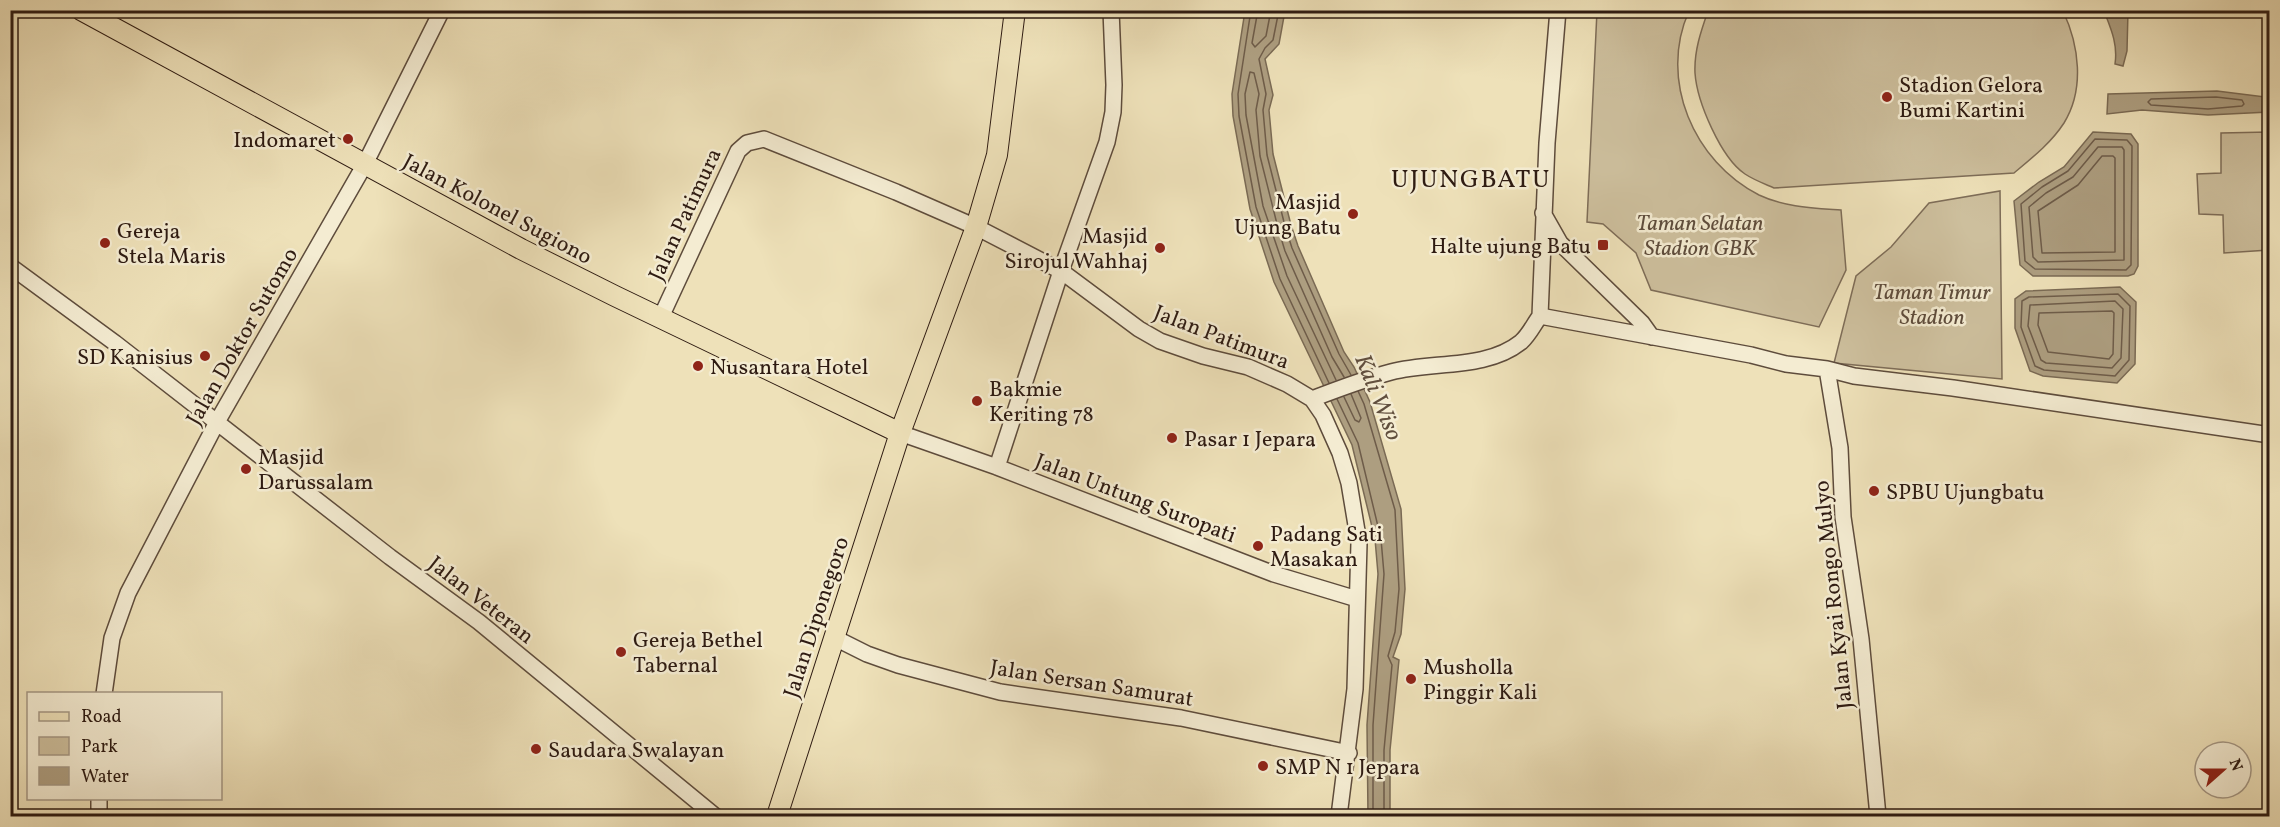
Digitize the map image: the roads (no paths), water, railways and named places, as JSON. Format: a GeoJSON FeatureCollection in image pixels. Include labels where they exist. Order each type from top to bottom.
{"type":"FeatureCollection","features":[{"type":"Feature","properties":{"kind":"main road","name":"Jalan Kolonel Sugiono"},"geometry":{"type":"LineString","coordinates":[[81,10],[531,254],[900,433]]}},
{"type":"Feature","properties":{"kind":"main road","name":"Jalan Diponegoro"},"geometry":{"type":"LineString","coordinates":[[777,816],[900,433],[976,228],[997,155],[1015,10]]}},
{"type":"Feature","properties":{"kind":"street","name":"Jalan Doktor Sutomo"},"geometry":{"type":"LineString","coordinates":[[104,692],[112,638],[128,593],[217,422],[365,164],[442,10]]}},
{"type":"Feature","properties":{"kind":"street"},"geometry":{"type":"LineString","coordinates":[[997,467],[1060,271],[1107,142],[1113,112],[1114,85],[1111,10]]}},
{"type":"Feature","properties":{"kind":"street"},"geometry":{"type":"LineString","coordinates":[[1318,397],[1369,378],[1415,367],[1471,361],[1505,352],[1522,340],[1540,315],[1543,213],[1558,10]]}},
{"type":"Feature","properties":{"kind":"street","name":"Jalan Patimura"},"geometry":{"type":"LineString","coordinates":[[661,317],[738,152],[747,143],[764,139],[896,192],[976,228],[1060,271],[1153,337],[1203,356],[1248,367],[1318,397],[1349,483],[1359,543],[1355,689],[1349,753],[1339,816]]}},
{"type":"Feature","properties":{"kind":"street"},"geometry":{"type":"LineString","coordinates":[[1543,213],[1560,243],[1642,323],[1652,337]]}},
{"type":"Feature","properties":{"kind":"street","name":"Jalan Veteran"},"geometry":{"type":"LineString","coordinates":[[10,267],[115,343],[363,537],[479,622],[715,816]]}},
{"type":"Feature","properties":{"kind":"street"},"geometry":{"type":"LineString","coordinates":[[1540,315],[1854,376],[1953,388],[2270,435]]}},
{"type":"Feature","properties":{"kind":"street","name":"Jalan Kyai Rongo Mulyo"},"geometry":{"type":"LineString","coordinates":[[1827,369],[1840,448],[1843,517],[1861,639],[1878,816]]}},
{"type":"Feature","properties":{"kind":"street","name":"Jalan Untung Suropati"},"geometry":{"type":"LineString","coordinates":[[900,433],[997,467],[1274,574],[1357,599]]}},
{"type":"Feature","properties":{"kind":"street","name":"Jalan Sersan Samurat"},"geometry":{"type":"LineString","coordinates":[[833,637],[867,654],[898,665],[1000,692],[1181,718],[1349,753]]}},
{"type":"Feature","properties":{"kind":"street"},"geometry":{"type":"LineString","coordinates":[[99,800],[99,816]]}},
{"type":"Feature","properties":{"kind":"water"},"geometry":{"type":"Polygon","coordinates":[[[1245,11],[1285,11],[1279,44],[1265,59],[1273,95],[1269,110],[1273,154],[1298,246],[1344,352],[1354,367],[1370,402],[1401,509],[1405,589],[1401,634],[1393,657],[1399,660],[1390,750],[1390,816],[1368,816],[1367,725],[1378,574],[1375,539],[1352,445],[1274,282],[1250,209],[1233,116],[1232,94],[1245,11]]]}},
{"type":"Feature","properties":{"kind":"water"},"geometry":{"type":"Polygon","coordinates":[[[2104,11],[2128,11],[2127,51],[2123,66],[2115,64],[2115,43],[2104,11]]]}},
{"type":"Feature","properties":{"kind":"water"},"geometry":{"type":"Polygon","coordinates":[[[2217,91],[2269,96],[2269,112],[2208,115],[2142,110],[2107,114],[2108,94],[2217,91]]]}},
{"type":"Feature","properties":{"kind":"water"},"geometry":{"type":"Polygon","coordinates":[[[2093,132],[2131,134],[2138,144],[2138,266],[2134,274],[2128,276],[2033,276],[2020,265],[2014,201],[2064,167],[2093,132]]]}},
{"type":"Feature","properties":{"kind":"water"},"geometry":{"type":"Polygon","coordinates":[[[2120,287],[2136,302],[2135,364],[2117,383],[2043,376],[2030,371],[2015,328],[2015,299],[2026,291],[2120,287]]]}},
{"type":"Feature","properties":{"kind":"place","name":"Stadion Gelora Bumi Kartini"},"geometry":{"type":"Point","coordinates":[1887,97]}},
{"type":"Feature","properties":{"kind":"place","name":"Indomaret"},"geometry":{"type":"Point","coordinates":[348,139]}},
{"type":"Feature","properties":{"kind":"place","name":"Masjid Ujung Batu"},"geometry":{"type":"Point","coordinates":[1353,214]}},
{"type":"Feature","properties":{"kind":"place","name":"Gereja Stela Maris"},"geometry":{"type":"Point","coordinates":[105,243]}},
{"type":"Feature","properties":{"kind":"place","name":"Halte ujung Batu"},"geometry":{"type":"Point","coordinates":[1603,245]}},
{"type":"Feature","properties":{"kind":"place","name":"Masjid Sirojul Wahhaj"},"geometry":{"type":"Point","coordinates":[1160,248]}},
{"type":"Feature","properties":{"kind":"place","name":"SD Kanisius"},"geometry":{"type":"Point","coordinates":[205,356]}},
{"type":"Feature","properties":{"kind":"place","name":"Nusantara Hotel"},"geometry":{"type":"Point","coordinates":[698,366]}},
{"type":"Feature","properties":{"kind":"place","name":"Bakmie Keriting 78"},"geometry":{"type":"Point","coordinates":[977,401]}},
{"type":"Feature","properties":{"kind":"place","name":"Pasar 1 Jepara"},"geometry":{"type":"Point","coordinates":[1172,438]}},
{"type":"Feature","properties":{"kind":"place","name":"Masjid Darussalam"},"geometry":{"type":"Point","coordinates":[246,469]}},
{"type":"Feature","properties":{"kind":"place","name":"SPBU Ujungbatu"},"geometry":{"type":"Point","coordinates":[1874,491]}},
{"type":"Feature","properties":{"kind":"place","name":"Padang Sati Masakan"},"geometry":{"type":"Point","coordinates":[1258,546]}},
{"type":"Feature","properties":{"kind":"place","name":"Gereja Bethel Tabernal"},"geometry":{"type":"Point","coordinates":[621,652]}},
{"type":"Feature","properties":{"kind":"place","name":"Musholla Pinggir Kali"},"geometry":{"type":"Point","coordinates":[1411,679]}},
{"type":"Feature","properties":{"kind":"place","name":"Saudara Swalayan"},"geometry":{"type":"Point","coordinates":[536,749]}},
{"type":"Feature","properties":{"kind":"place","name":"SMP N 1 Jepara"},"geometry":{"type":"Point","coordinates":[1263,766]}},
{"type":"Feature","properties":{"kind":"district","name":"UJUNGBATU"},"geometry":{"type":"Point","coordinates":[1471,178]}},
{"type":"Feature","properties":{"kind":"park label","name":"Taman Selatan Stadion GBK"},"geometry":{"type":"Point","coordinates":[1700,234]}},
{"type":"Feature","properties":{"kind":"park label","name":"Taman Timur Stadion"},"geometry":{"type":"Point","coordinates":[1932,304]}},
{"type":"Feature","properties":{"kind":"water label","name":"Kali Wiso"},"geometry":{"type":"Point","coordinates":[1379,397]}}]}
